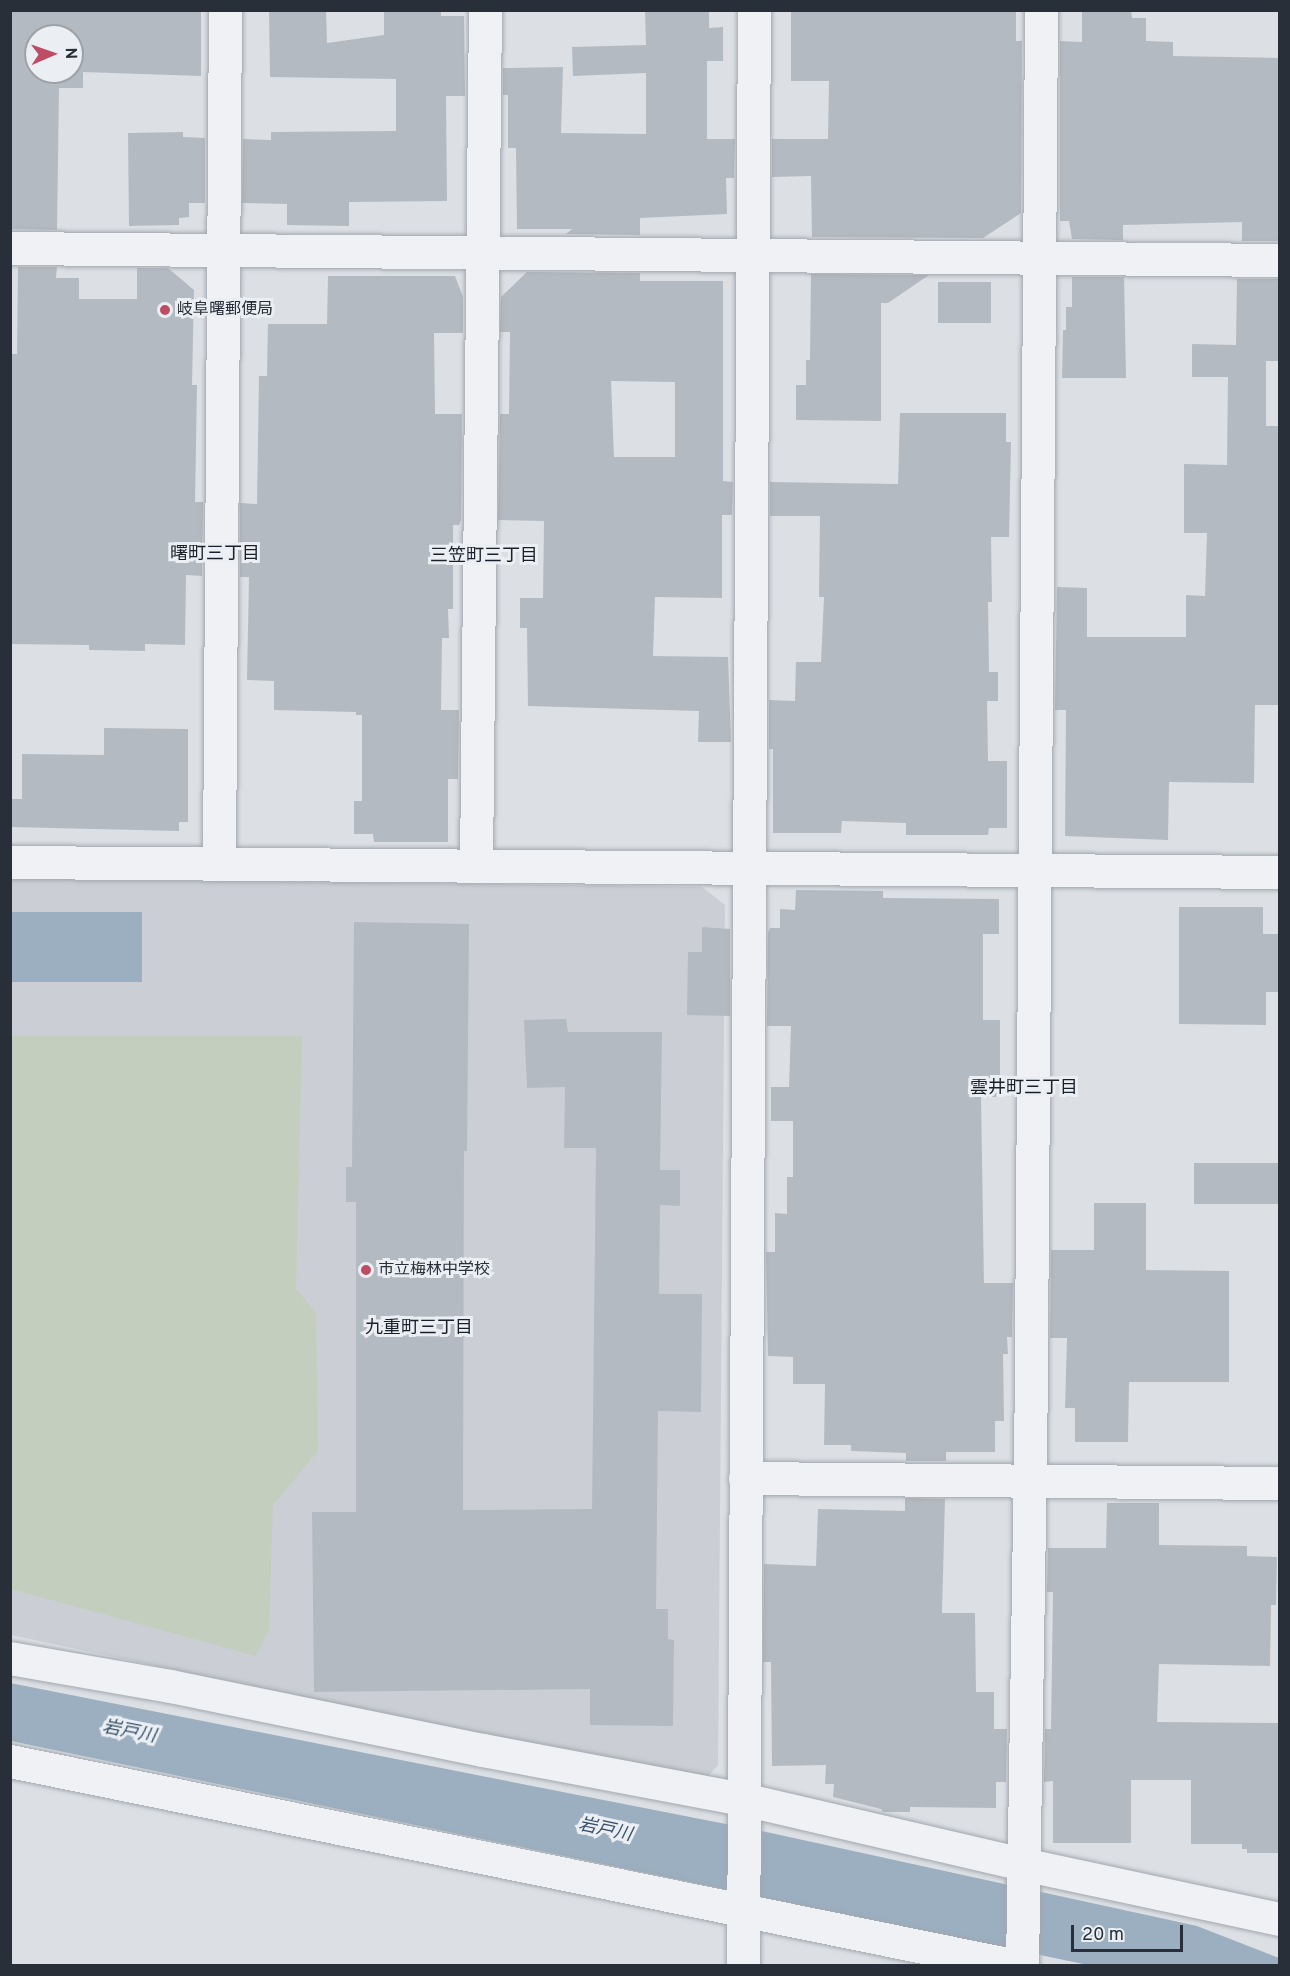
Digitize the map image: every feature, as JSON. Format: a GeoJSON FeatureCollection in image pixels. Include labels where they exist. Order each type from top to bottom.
{"type":"FeatureCollection","features":[{"type":"Feature","properties":{"kind":"street"},"geometry":{"type":"LineString","coordinates":[[219,864],[225,10]]}},
{"type":"Feature","properties":{"kind":"street"},"geometry":{"type":"LineString","coordinates":[[476,866],[485,10]]}},
{"type":"Feature","properties":{"kind":"street"},"geometry":{"type":"LineString","coordinates":[[742,1965],[754,10]]}},
{"type":"Feature","properties":{"kind":"street"},"geometry":{"type":"LineString","coordinates":[[10,1761],[743,1901],[1020,1962],[1030,1480],[1041,10]]}},
{"type":"Feature","properties":{"kind":"street"},"geometry":{"type":"LineString","coordinates":[[10,248],[1280,260]]}},
{"type":"Feature","properties":{"kind":"street"},"geometry":{"type":"LineString","coordinates":[[10,862],[1280,872]]}},
{"type":"Feature","properties":{"kind":"street"},"geometry":{"type":"LineString","coordinates":[[745,1478],[1280,1483]]}},
{"type":"Feature","properties":{"kind":"street"},"geometry":{"type":"LineString","coordinates":[[10,1658],[170,1686],[1023,1872],[1280,1919]]}},
{"type":"Feature","properties":{"kind":"shaded area","name":"市立梅林中学校"},"geometry":{"type":"Polygon","coordinates":[[[11,878],[702,887],[725,905],[718,1765],[703,1782],[11,1635],[11,878]]]}},
{"type":"Feature","properties":{"kind":"green space"},"geometry":{"type":"Polygon","coordinates":[[[11,1036],[302,1036],[296,1289],[316,1312],[318,1451],[273,1505],[269,1630],[256,1656],[11,1589],[11,1036]]]}},
{"type":"Feature","properties":{"kind":"water"},"geometry":{"type":"Polygon","coordinates":[[[11,912],[142,912],[142,982],[11,982],[11,912]]]}},
{"type":"Feature","properties":{"kind":"water","name":"岩戸川"},"geometry":{"type":"Polygon","coordinates":[[[10,1683],[771,1833],[1197,1926],[1279,1958],[1279,1965],[1088,1965],[11,1741],[10,1683]]]}},
{"type":"Feature","properties":{"kind":"building"},"geometry":{"type":"Polygon","coordinates":[[[10,10],[201,10],[201,76],[84,72],[84,24],[24,24],[24,84],[83,84],[83,88],[59,88],[57,230],[10,229],[10,10]]]}},
{"type":"Feature","properties":{"kind":"building"},"geometry":{"type":"Polygon","coordinates":[[[269,10],[326,10],[327,43],[384,35],[384,10],[441,10],[441,16],[464,16],[465,96],[446,96],[447,201],[349,202],[349,226],[287,225],[287,204],[242,203],[243,139],[271,140],[271,132],[396,131],[396,79],[270,77],[269,10]]]}},
{"type":"Feature","properties":{"kind":"building"},"geometry":{"type":"Polygon","coordinates":[[[645,10],[709,10],[709,28],[723,27],[723,61],[707,61],[707,139],[735,139],[734,178],[726,178],[727,214],[640,218],[640,235],[566,234],[572,229],[517,229],[516,148],[508,148],[508,95],[503,95],[503,68],[563,67],[561,133],[646,134],[646,73],[573,76],[572,47],[646,45],[645,10]]]}},
{"type":"Feature","properties":{"kind":"building"},"geometry":{"type":"Polygon","coordinates":[[[1016,10],[1016,41],[1022,41],[1021,213],[983,238],[812,237],[811,176],[772,177],[772,139],[828,139],[829,81],[791,81],[791,12],[1016,10]]]}},
{"type":"Feature","properties":{"kind":"building"},"geometry":{"type":"Polygon","coordinates":[[[1082,10],[1131,10],[1132,18],[1146,18],[1146,41],[1173,42],[1173,56],[1280,58],[1280,241],[1242,241],[1242,222],[1123,225],[1123,240],[1072,239],[1069,221],[1060,221],[1060,41],[1082,42],[1082,10]]]}},
{"type":"Feature","properties":{"kind":"building"},"geometry":{"type":"Polygon","coordinates":[[[183,132],[183,137],[205,138],[205,203],[189,203],[189,217],[179,218],[179,225],[129,226],[128,133],[183,132]]]}},
{"type":"Feature","properties":{"kind":"building"},"geometry":{"type":"Polygon","coordinates":[[[18,267],[57,267],[56,278],[79,278],[79,299],[137,299],[137,268],[168,268],[194,290],[192,385],[197,385],[195,502],[203,502],[202,576],[186,575],[185,645],[145,644],[145,651],[89,650],[89,645],[10,644],[10,354],[17,354],[18,267]]]}},
{"type":"Feature","properties":{"kind":"building"},"geometry":{"type":"Polygon","coordinates":[[[527,272],[640,273],[640,281],[723,281],[723,481],[733,482],[732,515],[722,515],[722,598],[655,597],[653,656],[728,657],[731,742],[698,742],[699,711],[528,706],[527,628],[520,628],[520,598],[543,598],[544,521],[498,520],[500,414],[509,414],[510,332],[500,332],[501,297],[527,272]],[[611,381],[614,457],[675,457],[675,382],[611,381]]]}},
{"type":"Feature","properties":{"kind":"building"},"geometry":{"type":"Polygon","coordinates":[[[811,274],[929,275],[888,303],[881,303],[881,421],[796,420],[796,385],[806,385],[806,360],[810,360],[811,274]]]}},
{"type":"Feature","properties":{"kind":"building"},"geometry":{"type":"Polygon","coordinates":[[[328,276],[455,276],[463,297],[463,333],[434,333],[435,414],[462,414],[461,520],[459,525],[453,525],[453,609],[448,609],[449,638],[442,638],[441,710],[459,710],[458,779],[448,779],[448,842],[374,842],[373,834],[354,834],[354,801],[362,801],[362,715],[356,715],[356,712],[274,710],[274,681],[247,680],[249,577],[240,577],[240,503],[257,504],[259,376],[267,376],[268,324],[327,324],[328,276]]]}},
{"type":"Feature","properties":{"kind":"building"},"geometry":{"type":"Polygon","coordinates":[[[1072,277],[1124,277],[1126,378],[1062,378],[1063,330],[1066,330],[1066,307],[1072,307],[1072,277]]]}},
{"type":"Feature","properties":{"kind":"building"},"geometry":{"type":"Polygon","coordinates":[[[1237,279],[1280,279],[1280,361],[1266,361],[1266,426],[1280,426],[1280,705],[1255,705],[1254,783],[1169,782],[1168,840],[1065,836],[1066,710],[1055,710],[1057,587],[1087,588],[1087,637],[1186,637],[1186,595],[1205,596],[1207,533],[1184,533],[1184,464],[1227,465],[1228,377],[1192,377],[1192,344],[1236,345],[1237,279]]]}},
{"type":"Feature","properties":{"kind":"building"},"geometry":{"type":"Polygon","coordinates":[[[938,282],[991,282],[991,323],[938,323],[938,282]]]}},
{"type":"Feature","properties":{"kind":"building"},"geometry":{"type":"Polygon","coordinates":[[[900,413],[1006,413],[1006,442],[1011,442],[1009,537],[991,537],[992,602],[988,602],[989,672],[998,672],[998,701],[987,701],[988,761],[1007,761],[1007,828],[989,828],[988,835],[906,835],[906,823],[842,821],[841,833],[773,833],[773,749],[769,749],[769,700],[795,701],[796,662],[821,662],[824,597],[819,597],[820,516],[770,516],[770,482],[898,484],[900,413]]]}},
{"type":"Feature","properties":{"kind":"building"},"geometry":{"type":"Polygon","coordinates":[[[104,728],[188,729],[188,822],[179,822],[179,831],[10,827],[10,799],[22,799],[22,754],[104,755],[104,728]]]}},
{"type":"Feature","properties":{"kind":"building"},"geometry":{"type":"Polygon","coordinates":[[[796,890],[883,891],[883,898],[999,899],[999,934],[983,934],[983,1020],[1000,1020],[1000,1097],[981,1097],[984,1283],[1013,1283],[1012,1337],[1007,1337],[1008,1354],[1003,1354],[1004,1421],[995,1421],[995,1452],[946,1452],[946,1461],[906,1461],[906,1453],[851,1451],[851,1445],[824,1445],[825,1384],[793,1384],[793,1357],[768,1356],[766,1252],[775,1252],[775,1213],[787,1214],[787,1177],[793,1177],[793,1121],[771,1121],[771,1087],[789,1087],[791,1026],[767,1026],[768,933],[770,928],[780,928],[780,909],[795,910],[796,890]]]}},
{"type":"Feature","properties":{"kind":"building"},"geometry":{"type":"Polygon","coordinates":[[[1179,907],[1263,907],[1263,934],[1280,934],[1280,992],[1266,992],[1266,1025],[1179,1024],[1179,907]]]}},
{"type":"Feature","properties":{"kind":"building"},"geometry":{"type":"Polygon","coordinates":[[[354,922],[469,924],[467,1151],[464,1151],[463,1510],[592,1509],[596,1148],[564,1148],[565,1087],[527,1088],[524,1020],[566,1019],[568,1032],[662,1032],[660,1170],[680,1170],[680,1206],[660,1205],[659,1294],[702,1294],[701,1412],[658,1411],[656,1609],[668,1609],[668,1639],[674,1640],[673,1726],[590,1725],[590,1689],[314,1692],[312,1512],[356,1512],[356,1202],[346,1202],[346,1167],[352,1167],[354,922]]]}},
{"type":"Feature","properties":{"kind":"building"},"geometry":{"type":"Polygon","coordinates":[[[702,927],[730,929],[730,1016],[687,1015],[688,952],[702,952],[702,927]]]}},
{"type":"Feature","properties":{"kind":"building"},"geometry":{"type":"Polygon","coordinates":[[[1194,1163],[1280,1163],[1280,1204],[1194,1204],[1194,1163]]]}},
{"type":"Feature","properties":{"kind":"building"},"geometry":{"type":"Polygon","coordinates":[[[1094,1203],[1146,1203],[1146,1270],[1229,1271],[1229,1382],[1129,1382],[1128,1442],[1075,1442],[1075,1408],[1065,1408],[1067,1338],[1050,1338],[1051,1250],[1094,1250],[1094,1203]]]}},
{"type":"Feature","properties":{"kind":"building"},"geometry":{"type":"Polygon","coordinates":[[[905,1498],[945,1499],[942,1613],[975,1613],[976,1692],[994,1692],[994,1729],[1007,1729],[1006,1782],[996,1782],[996,1808],[910,1807],[910,1812],[883,1812],[881,1809],[833,1797],[834,1784],[825,1784],[826,1765],[772,1766],[771,1662],[763,1662],[764,1564],[816,1566],[818,1509],[905,1511],[905,1498]]]}},
{"type":"Feature","properties":{"kind":"building"},"geometry":{"type":"Polygon","coordinates":[[[1107,1503],[1159,1503],[1159,1545],[1247,1546],[1247,1556],[1277,1557],[1276,1605],[1271,1605],[1270,1666],[1159,1664],[1157,1722],[1280,1723],[1280,1853],[1247,1853],[1247,1849],[1242,1849],[1242,1844],[1191,1844],[1191,1780],[1131,1780],[1131,1843],[1053,1843],[1053,1781],[1044,1782],[1045,1729],[1051,1729],[1053,1592],[1047,1592],[1048,1548],[1106,1548],[1107,1503]]]}},
{"type":"Feature","properties":{"kind":"place","name":"岐阜曙郵便局"},"geometry":{"type":"Point","coordinates":[165,310]}},
{"type":"Feature","properties":{"kind":"place","name":"市立梅林中学校"},"geometry":{"type":"Point","coordinates":[366,1270]}},
{"type":"Feature","properties":{"kind":"district","name":"曙町三丁目"},"geometry":{"type":"Point","coordinates":[215,555]}},
{"type":"Feature","properties":{"kind":"district","name":"三笠町三丁目"},"geometry":{"type":"Point","coordinates":[484,557]}},
{"type":"Feature","properties":{"kind":"district","name":"雲井町三丁目"},"geometry":{"type":"Point","coordinates":[1024,1089]}},
{"type":"Feature","properties":{"kind":"district","name":"九重町三丁目"},"geometry":{"type":"Point","coordinates":[419,1329]}}]}
